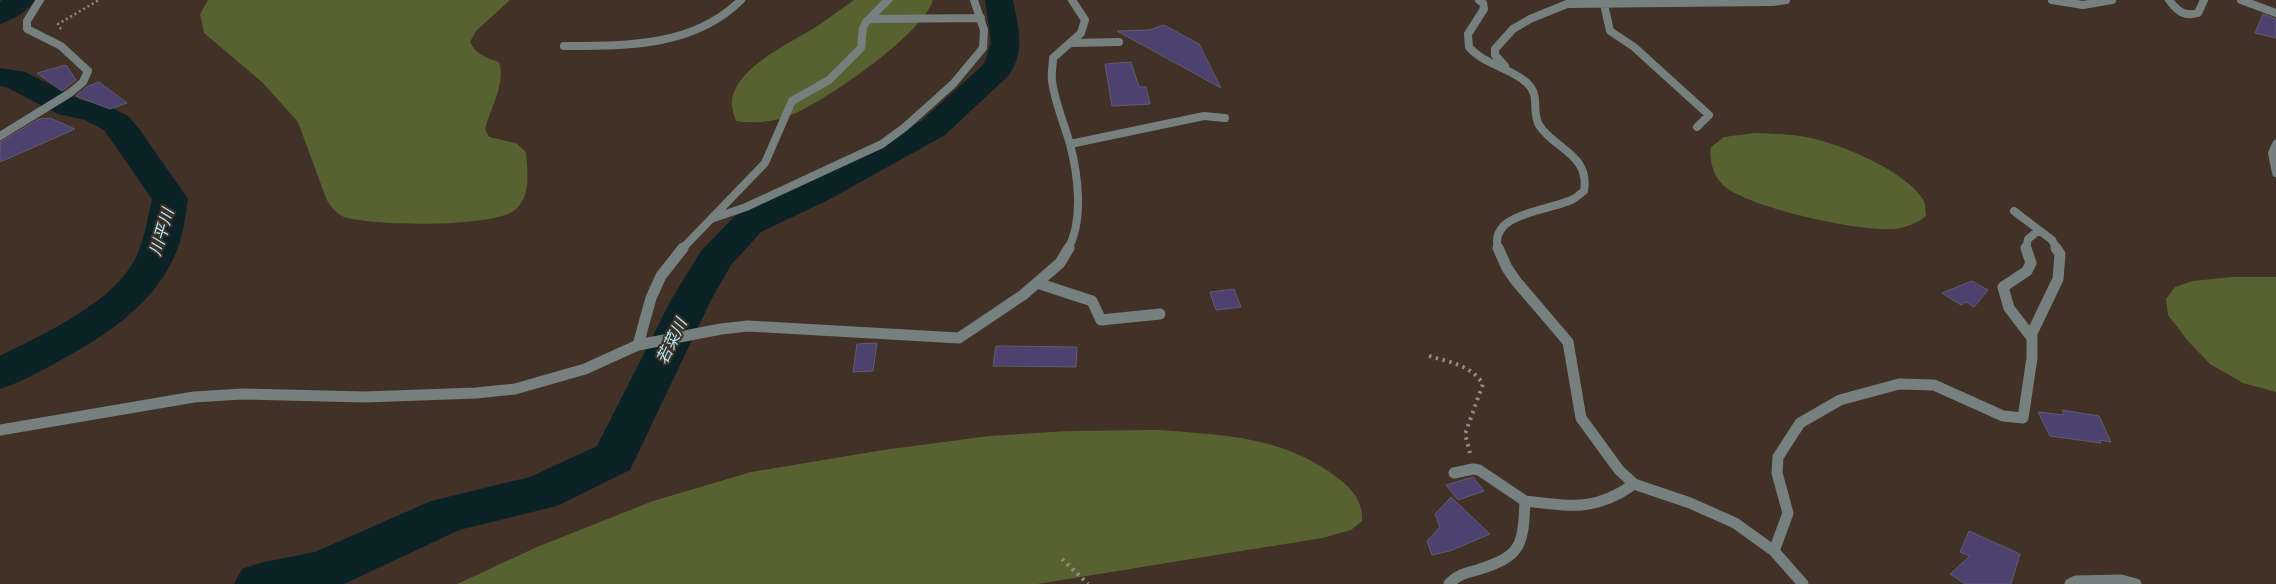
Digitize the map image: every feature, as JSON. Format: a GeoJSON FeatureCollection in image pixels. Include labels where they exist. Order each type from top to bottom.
{"type":"FeatureCollection","features":[{"type":"Feature","properties":{"kind":"street"},"geometry":{"type":"LineString","coordinates":[[0,136],[70,93],[83,82],[88,71],[79,59],[27,29],[27,21],[40,0]]}},
{"type":"Feature","properties":{"kind":"street"},"geometry":{"type":"LineString","coordinates":[[564,46],[623,46],[654,42],[708,26],[727,14],[741,0]]}},
{"type":"Feature","properties":{"kind":"street"},"geometry":{"type":"LineString","coordinates":[[644,343],[651,298],[661,276],[684,247],[765,163],[792,100],[829,80],[861,48],[863,28],[888,0]]}},
{"type":"Feature","properties":{"kind":"street"},"geometry":{"type":"LineString","coordinates":[[713,218],[746,207],[882,144],[897,135],[967,68],[982,49],[985,29],[974,0]]}},
{"type":"Feature","properties":{"kind":"street"},"geometry":{"type":"LineString","coordinates":[[0,430],[194,397],[242,394],[365,397],[476,394],[515,389],[585,369],[644,343],[748,326],[959,338],[1023,295],[1060,264],[1074,238],[1079,205],[1070,144],[1059,114],[1052,80],[1053,58],[1081,33],[1084,20],[1072,0]]}},
{"type":"Feature","properties":{"kind":"street"},"geometry":{"type":"LineString","coordinates":[[1479,0],[1483,3],[1484,10],[1468,34],[1469,47],[1490,62],[1520,76],[1537,94],[1536,116],[1538,125],[1576,158],[1582,166],[1587,181],[1586,188],[1576,197],[1558,206],[1513,218],[1506,223],[1498,236],[1498,252],[1503,262],[1562,332],[1571,351],[1581,418],[1606,453],[1634,484],[1690,503],[1735,523],[1774,551],[1804,584]]}},
{"type":"Feature","properties":{"kind":"street"},"geometry":{"type":"LineString","coordinates":[[1507,69],[1495,54],[1495,49],[1512,29],[1530,19],[1567,4],[1773,2],[1786,0]]}},
{"type":"Feature","properties":{"kind":"street"},"geometry":{"type":"LineString","coordinates":[[2052,0],[2083,4],[2112,0]]}},
{"type":"Feature","properties":{"kind":"street"},"geometry":{"type":"LineString","coordinates":[[2169,0],[2179,13],[2189,16],[2198,12],[2204,0]]}},
{"type":"Feature","properties":{"kind":"street"},"geometry":{"type":"LineString","coordinates":[[2241,0],[2276,13]]}},
{"type":"Feature","properties":{"kind":"street"},"geometry":{"type":"LineString","coordinates":[[1604,4],[1610,30],[1634,47],[1709,115],[1697,127]]}},
{"type":"Feature","properties":{"kind":"street"},"geometry":{"type":"LineString","coordinates":[[870,19],[981,18]]}},
{"type":"Feature","properties":{"kind":"street"},"geometry":{"type":"LineString","coordinates":[[1072,43],[1119,42]]}},
{"type":"Feature","properties":{"kind":"street"},"geometry":{"type":"LineString","coordinates":[[1070,144],[1204,116],[1226,118]]}},
{"type":"Feature","properties":{"kind":"street"},"geometry":{"type":"LineString","coordinates":[[2276,144],[2272,153],[2274,171],[2276,173]]}},
{"type":"Feature","properties":{"kind":"street"},"geometry":{"type":"LineString","coordinates":[[1774,551],[1788,513],[1776,472],[1778,457],[1800,423],[1840,400],[1900,384],[1934,386],[2002,416],[2023,418],[2032,358],[2032,333],[2058,279],[2060,254],[2052,240],[2014,210]]}},
{"type":"Feature","properties":{"kind":"street"},"geometry":{"type":"LineString","coordinates":[[2032,338],[2010,309],[2003,296],[2003,287],[2027,271],[2031,263],[2026,250],[2028,239],[2039,230]]}},
{"type":"Feature","properties":{"kind":"street"},"geometry":{"type":"LineString","coordinates":[[1037,283],[1092,301],[1101,320],[1160,314]]}},
{"type":"Feature","properties":{"kind":"street"},"geometry":{"type":"LineString","coordinates":[[1454,472],[1479,470],[1525,501],[1586,506],[1599,504],[1623,493],[1634,484]]}},
{"type":"Feature","properties":{"kind":"street"},"geometry":{"type":"LineString","coordinates":[[1449,584],[1462,574],[1512,556],[1520,547],[1524,535],[1525,501]]}},
{"type":"Feature","properties":{"kind":"street"},"geometry":{"type":"LineString","coordinates":[[2070,584],[2076,581],[2121,580],[2136,584]]}},
{"type":"Feature","properties":{"kind":"path"},"geometry":{"type":"LineString","coordinates":[[59,46],[64,33],[58,24],[99,0]]}},
{"type":"Feature","properties":{"kind":"path"},"geometry":{"type":"LineString","coordinates":[[1429,356],[1467,368],[1479,376],[1483,384],[1466,434],[1473,469]]}},
{"type":"Feature","properties":{"kind":"path"},"geometry":{"type":"LineString","coordinates":[[1062,559],[1088,584]]}},
{"type":"Feature","properties":{"kind":"green space"},"geometry":{"type":"Polygon","coordinates":[[[208,0],[510,0],[476,31],[470,42],[475,50],[482,55],[499,62],[501,79],[485,129],[489,137],[516,143],[526,152],[527,183],[524,198],[515,210],[502,216],[483,220],[432,224],[380,222],[344,217],[333,209],[326,198],[298,122],[263,83],[204,33],[200,14],[208,0]]]}},
{"type":"Feature","properties":{"kind":"green space"},"geometry":{"type":"Polygon","coordinates":[[[854,0],[933,0],[926,14],[894,47],[830,94],[796,113],[781,118],[759,122],[736,121],[732,108],[732,98],[738,84],[746,74],[769,55],[816,27],[854,0]]]}},
{"type":"Feature","properties":{"kind":"green space"},"geometry":{"type":"Polygon","coordinates":[[[1754,133],[1811,138],[1857,153],[1874,161],[1890,170],[1916,190],[1924,201],[1926,216],[1911,225],[1895,229],[1857,227],[1779,210],[1736,194],[1723,185],[1714,172],[1711,162],[1711,147],[1724,137],[1754,133]]]}},
{"type":"Feature","properties":{"kind":"green space"},"geometry":{"type":"Polygon","coordinates":[[[2232,277],[2276,277],[2276,392],[2243,383],[2210,364],[2188,341],[2168,315],[2166,299],[2175,287],[2193,281],[2232,277]]]}},
{"type":"Feature","properties":{"kind":"green space"},"geometry":{"type":"Polygon","coordinates":[[[1159,430],[1228,436],[1272,445],[1293,452],[1314,462],[1334,475],[1350,489],[1358,500],[1362,521],[1351,530],[1322,538],[1037,584],[457,584],[537,547],[653,501],[751,472],[883,450],[989,436],[1069,431],[1159,430]]]}},
{"type":"Feature","properties":{"kind":"building"},"geometry":{"type":"Polygon","coordinates":[[[2263,14],[2276,19],[2276,38],[2255,33],[2263,14]]]}},
{"type":"Feature","properties":{"kind":"building"},"geometry":{"type":"Polygon","coordinates":[[[1164,25],[1199,44],[1221,88],[1117,31],[1149,30],[1164,25]]]}},
{"type":"Feature","properties":{"kind":"building"},"geometry":{"type":"Polygon","coordinates":[[[1131,62],[1139,87],[1146,87],[1150,104],[1112,106],[1105,64],[1131,62]]]}},
{"type":"Feature","properties":{"kind":"building"},"geometry":{"type":"Polygon","coordinates":[[[66,65],[76,80],[62,91],[37,73],[66,65]]]}},
{"type":"Feature","properties":{"kind":"building"},"geometry":{"type":"Polygon","coordinates":[[[99,82],[127,103],[110,109],[76,96],[86,87],[99,82]]]}},
{"type":"Feature","properties":{"kind":"building"},"geometry":{"type":"Polygon","coordinates":[[[50,118],[75,129],[0,162],[0,142],[39,119],[50,118]]]}},
{"type":"Feature","properties":{"kind":"building"},"geometry":{"type":"Polygon","coordinates":[[[1972,281],[1988,290],[1974,307],[1966,302],[1961,305],[1942,293],[1972,281]]]}},
{"type":"Feature","properties":{"kind":"building"},"geometry":{"type":"Polygon","coordinates":[[[1234,289],[1241,307],[1216,310],[1210,292],[1234,289]]]}},
{"type":"Feature","properties":{"kind":"building"},"geometry":{"type":"Polygon","coordinates":[[[877,343],[873,371],[853,372],[857,344],[877,343]]]}},
{"type":"Feature","properties":{"kind":"building"},"geometry":{"type":"Polygon","coordinates":[[[996,346],[1077,347],[1076,367],[993,366],[996,346]]]}},
{"type":"Feature","properties":{"kind":"building"},"geometry":{"type":"Polygon","coordinates":[[[2062,410],[2099,416],[2111,442],[2099,440],[2101,443],[2050,436],[2038,412],[2064,415],[2062,410]]]}},
{"type":"Feature","properties":{"kind":"building"},"geometry":{"type":"Polygon","coordinates":[[[1473,477],[1484,491],[1458,500],[1446,485],[1473,477]]]}},
{"type":"Feature","properties":{"kind":"building"},"geometry":{"type":"Polygon","coordinates":[[[1451,497],[1490,534],[1450,551],[1432,555],[1427,541],[1440,527],[1435,514],[1451,497]]]}},
{"type":"Feature","properties":{"kind":"building"},"geometry":{"type":"Polygon","coordinates":[[[1969,531],[2020,554],[2011,584],[1965,584],[1950,574],[1970,556],[1960,552],[1969,531]]]}},
{"type":"Feature","properties":{"kind":"waterway","name":"川平川"},"geometry":{"type":"LineString","coordinates":[[0,15],[21,0]]}},
{"type":"Feature","properties":{"kind":"waterway","name":"若菜川"},"geometry":{"type":"LineString","coordinates":[[260,584],[323,571],[448,514],[540,493],[614,458],[691,300],[715,259],[748,224],[817,191],[933,128],[998,68],[1006,43],[999,0]]}},
{"type":"Feature","properties":{"kind":"waterway","name":"川平川"},"geometry":{"type":"LineString","coordinates":[[0,77],[14,79],[70,107],[96,113],[116,123],[128,137],[170,199],[156,255],[145,275],[129,293],[110,310],[88,325],[0,374]]}}]}
